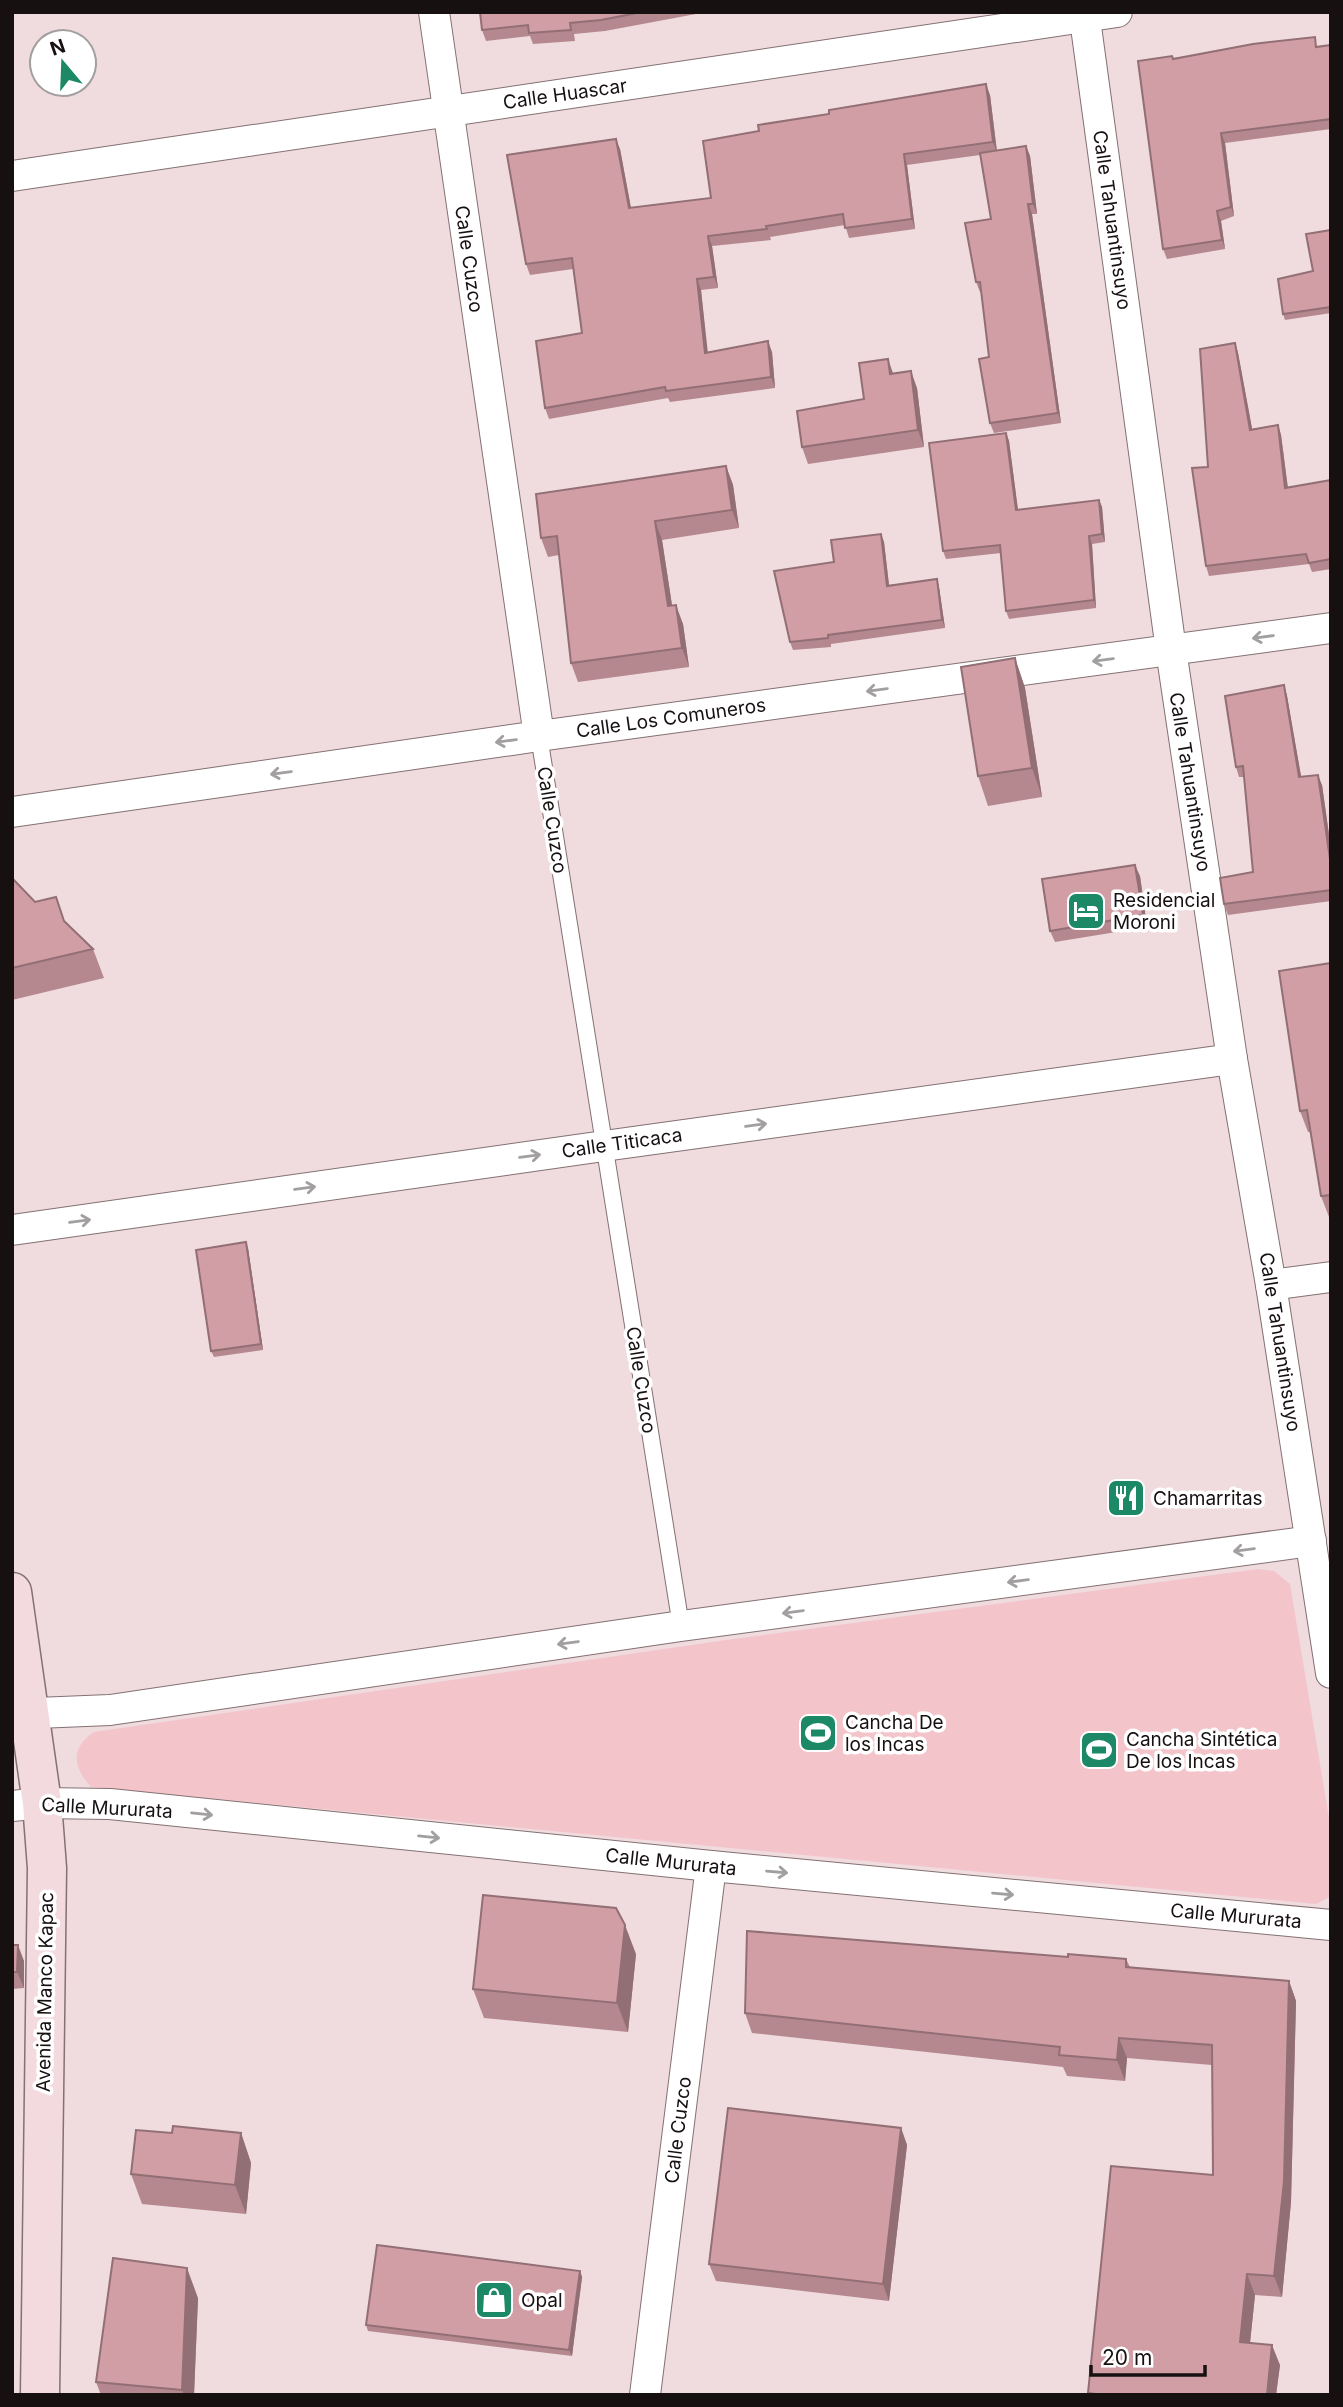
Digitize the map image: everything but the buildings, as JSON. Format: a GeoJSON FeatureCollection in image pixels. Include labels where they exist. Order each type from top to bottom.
{"type":"FeatureCollection","features":[{"type":"Feature","properties":{"kind":"street","name":"Calle Cuzco"},"geometry":{"type":"LineString","coordinates":[[434,12],[539,736]]}},
{"type":"Feature","properties":{"kind":"street","name":"Calle Huascar"},"geometry":{"type":"LineString","coordinates":[[12,176],[1117,12]]}},
{"type":"Feature","properties":{"kind":"street","name":"Calle Tahuantinsuyo"},"geometry":{"type":"LineString","coordinates":[[1085,15],[1171,650],[1232,1059],[1271,1285],[1331,1674]]}},
{"type":"Feature","properties":{"kind":"street","name":"Calle Los Comuneros"},"geometry":{"type":"LineString","coordinates":[[12,812],[539,736],[1331,628]]}},
{"type":"Feature","properties":{"kind":"street","name":"Calle Titicaca"},"geometry":{"type":"LineString","coordinates":[[12,1230],[1232,1059]]}},
{"type":"Feature","properties":{"kind":"street"},"geometry":{"type":"LineString","coordinates":[[1271,1285],[1331,1277]]}},
{"type":"Feature","properties":{"kind":"street"},"geometry":{"type":"LineString","coordinates":[[21,1713],[110,1710],[681,1626],[1311,1541]]}},
{"type":"Feature","properties":{"kind":"street","name":"Avenida Manco Kapac"},"geometry":{"type":"LineString","coordinates":[[12,1592],[27,1805],[47,1868],[40,2395]]}},
{"type":"Feature","properties":{"kind":"street","name":"Calle Mururata"},"geometry":{"type":"LineString","coordinates":[[27,1805],[110,1804],[711,1866],[1331,1925]]}},
{"type":"Feature","properties":{"kind":"street","name":"Calle Cuzco"},"geometry":{"type":"LineString","coordinates":[[645,2395],[711,1866]]}},
{"type":"Feature","properties":{"kind":"lane","name":"Calle Cuzco"},"geometry":{"type":"LineString","coordinates":[[539,736],[681,1626]]}},
{"type":"Feature","properties":{"kind":"shaded area"},"geometry":{"type":"Polygon","coordinates":[[[1258,1569],[1274,1571],[1290,1584],[1331,1830],[1331,1896],[1316,1904],[91,1787],[78,1765],[78,1751],[86,1738],[94,1732],[726,1640],[1258,1569]]]}},
{"type":"Feature","properties":{"kind":"place","name":"Residencial Moroni"},"geometry":{"type":"Point","coordinates":[1086,911]}},
{"type":"Feature","properties":{"kind":"place","name":"Chamarritas"},"geometry":{"type":"Point","coordinates":[1126,1498]}},
{"type":"Feature","properties":{"kind":"place","name":"Cancha De los Incas"},"geometry":{"type":"Point","coordinates":[818,1733]}},
{"type":"Feature","properties":{"kind":"place","name":"Cancha Sintética De los Incas"},"geometry":{"type":"Point","coordinates":[1099,1750]}},
{"type":"Feature","properties":{"kind":"place","name":"Opal"},"geometry":{"type":"Point","coordinates":[494,2300]}}]}
